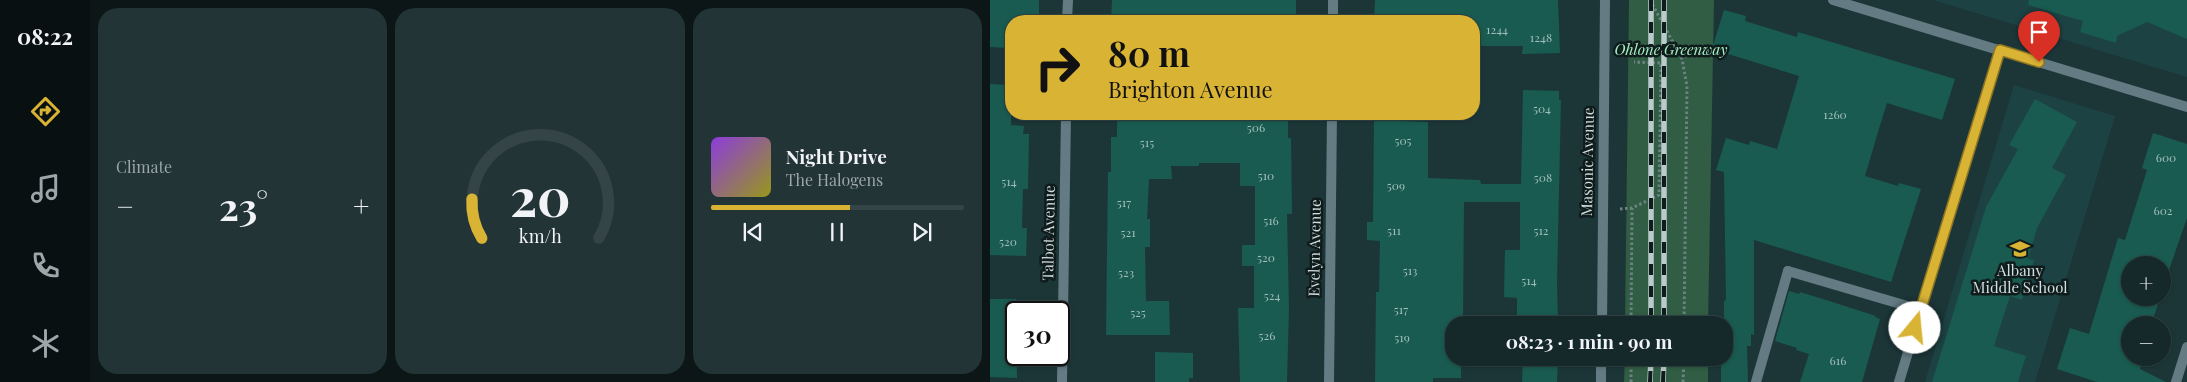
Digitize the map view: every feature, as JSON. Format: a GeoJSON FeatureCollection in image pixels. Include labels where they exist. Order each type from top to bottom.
{"type":"FeatureCollection","features":[{"type":"Feature","properties":{"kind":"street"},"geometry":{"type":"LineString","coordinates":[[1067,15],[1068,0]]}},
{"type":"Feature","properties":{"kind":"street"},"geometry":{"type":"LineString","coordinates":[[1333,0],[1333,15]]}},
{"type":"Feature","properties":{"kind":"street","name":"Masonic Avenue"},"geometry":{"type":"LineString","coordinates":[[1602,316],[1605,0]]}},
{"type":"Feature","properties":{"kind":"street"},"geometry":{"type":"LineString","coordinates":[[1833,0],[2187,107]]}},
{"type":"Feature","properties":{"kind":"street"},"geometry":{"type":"LineString","coordinates":[[1899,382],[2000,50]]}},
{"type":"Feature","properties":{"kind":"street","name":"Talbot Avenue"},"geometry":{"type":"LineString","coordinates":[[1062,382],[1066,120]]}},
{"type":"Feature","properties":{"kind":"street","name":"Evelyn Avenue"},"geometry":{"type":"LineString","coordinates":[[1329,382],[1332,120]]}},
{"type":"Feature","properties":{"kind":"street"},"geometry":{"type":"LineString","coordinates":[[1756,382],[1788,271],[1921,310]]}},
{"type":"Feature","properties":{"kind":"street"},"geometry":{"type":"LineString","coordinates":[[2176,382],[2187,347]]}},
{"type":"Feature","properties":{"kind":"street"},"geometry":{"type":"LineString","coordinates":[[1601,366],[1601,382]]}},
{"type":"Feature","properties":{"kind":"path"},"geometry":{"type":"LineString","coordinates":[[1650,0],[1682,59],[1687,86],[1684,316]]}},
{"type":"Feature","properties":{"kind":"path"},"geometry":{"type":"LineString","coordinates":[[1631,316],[1632,208],[1659,195],[1661,63],[1634,62]]}},
{"type":"Feature","properties":{"kind":"path"},"geometry":{"type":"LineString","coordinates":[[1631,366],[1631,382]]}},
{"type":"Feature","properties":{"kind":"path"},"geometry":{"type":"LineString","coordinates":[[1683,382],[1684,366]]}},
{"type":"Feature","properties":{"kind":"shaded area"},"geometry":{"type":"Polygon","coordinates":[[[1933,0],[2187,0],[2187,77],[1933,0]]]}},
{"type":"Feature","properties":{"kind":"shaded area","name":"Albany Middle School"},"geometry":{"type":"Polygon","coordinates":[[[2014,85],[2115,116],[2035,382],[1925,382],[2014,85]]]}},
{"type":"Feature","properties":{"kind":"green space","name":"Ohlone Greenway"},"geometry":{"type":"Polygon","coordinates":[[[1629,0],[1714,0],[1708,316],[1625,316],[1629,0]]]}},
{"type":"Feature","properties":{"kind":"green space"},"geometry":{"type":"Polygon","coordinates":[[[1625,366],[1708,366],[1708,382],[1624,382],[1625,366]]]}},
{"type":"Feature","properties":{"kind":"building"},"geometry":{"type":"Polygon","coordinates":[[[990,0],[1039,0],[1039,15],[1005,15],[1005,48],[990,47],[990,0]]]}},
{"type":"Feature","properties":{"kind":"building"},"geometry":{"type":"Polygon","coordinates":[[[1112,0],[1296,0],[1296,15],[1111,15],[1112,0]]]}},
{"type":"Feature","properties":{"kind":"building"},"geometry":{"type":"Polygon","coordinates":[[[1375,0],[1558,0],[1560,53],[1522,54],[1523,46],[1480,46],[1480,15],[1374,15],[1375,0]]]}},
{"type":"Feature","properties":{"kind":"building"},"geometry":{"type":"Polygon","coordinates":[[[2029,0],[2187,0],[2187,39],[2147,22],[2117,36],[2116,43],[2080,32],[2083,21],[2028,5],[2029,0]]]}},
{"type":"Feature","properties":{"kind":"building"},"geometry":{"type":"Polygon","coordinates":[[[1724,10],[1746,16],[1745,21],[1797,37],[1798,32],[1955,79],[1942,120],[1887,103],[1865,176],[1898,186],[1899,183],[1921,189],[1891,282],[1754,240],[1754,335],[1751,334],[1751,346],[1747,346],[1748,382],[1721,382],[1721,366],[1733,366],[1733,316],[1724,316],[1724,301],[1726,300],[1724,172],[1716,170],[1726,138],[1749,145],[1750,141],[1777,149],[1799,76],[1712,49],[1724,10]]]}},
{"type":"Feature","properties":{"kind":"building"},"geometry":{"type":"Polygon","coordinates":[[[990,84],[1005,85],[1005,120],[1011,120],[1011,125],[1024,126],[1023,134],[1029,134],[1028,189],[1023,189],[1022,228],[1027,228],[1026,256],[990,255],[990,84]]]}},
{"type":"Feature","properties":{"kind":"building"},"geometry":{"type":"Polygon","coordinates":[[[1523,90],[1559,91],[1559,100],[1561,100],[1558,316],[1517,316],[1517,298],[1504,297],[1505,250],[1520,250],[1520,202],[1464,202],[1463,316],[1445,316],[1445,366],[1461,366],[1461,378],[1433,378],[1433,382],[1375,382],[1376,292],[1379,292],[1380,241],[1367,240],[1367,222],[1373,222],[1374,120],[1428,122],[1428,178],[1480,180],[1481,184],[1521,184],[1523,90]]]}},
{"type":"Feature","properties":{"kind":"building"},"geometry":{"type":"Polygon","coordinates":[[[2035,99],[2077,122],[2052,168],[2066,175],[2037,228],[2028,259],[2034,260],[2022,300],[2010,296],[1994,346],[2026,356],[2018,382],[1932,382],[1986,207],[2018,149],[2009,145],[2035,99]]]}},
{"type":"Feature","properties":{"kind":"building"},"geometry":{"type":"Polygon","coordinates":[[[1117,120],[1288,120],[1288,138],[1291,138],[1292,214],[1287,214],[1289,308],[1287,382],[1240,382],[1238,308],[1254,308],[1254,266],[1242,266],[1242,245],[1255,245],[1255,186],[1240,186],[1240,163],[1199,163],[1199,166],[1171,166],[1172,179],[1149,179],[1147,219],[1150,219],[1150,247],[1145,247],[1146,301],[1169,301],[1170,335],[1106,335],[1108,172],[1111,172],[1111,137],[1117,137],[1117,120]]]}},
{"type":"Feature","properties":{"kind":"building"},"geometry":{"type":"Polygon","coordinates":[[[2153,133],[2187,144],[2187,218],[2171,264],[2171,256],[2121,256],[2121,306],[2157,306],[2154,316],[2121,316],[2121,366],[2141,366],[2140,369],[2166,382],[2097,382],[2057,369],[2070,328],[2089,334],[2118,238],[2125,240],[2147,170],[2142,168],[2153,133]]]}},
{"type":"Feature","properties":{"kind":"building"},"geometry":{"type":"Polygon","coordinates":[[[1789,291],[1799,294],[1800,292],[1876,316],[1880,319],[1862,382],[1800,382],[1809,354],[1775,341],[1789,291]]]}},
{"type":"Feature","properties":{"kind":"building"},"geometry":{"type":"Polygon","coordinates":[[[990,299],[1016,299],[1016,301],[1005,301],[1005,366],[1017,366],[1017,378],[990,377],[990,299]]]}},
{"type":"Feature","properties":{"kind":"building"},"geometry":{"type":"Polygon","coordinates":[[[1155,352],[1193,353],[1193,378],[1189,378],[1189,382],[1155,382],[1155,352]]]}},
{"type":"Feature","properties":{"kind":"building"},"geometry":{"type":"Polygon","coordinates":[[[1523,366],[1558,366],[1557,382],[1522,382],[1523,366]]]}},
{"type":"Feature","properties":{"kind":"railway"},"geometry":{"type":"LineString","coordinates":[[1651,0],[1651,316]]}},
{"type":"Feature","properties":{"kind":"railway"},"geometry":{"type":"LineString","coordinates":[[1664,0],[1664,316]]}},
{"type":"Feature","properties":{"kind":"railway"},"geometry":{"type":"LineString","coordinates":[[1650,382],[1651,366]]}},
{"type":"Feature","properties":{"kind":"railway"},"geometry":{"type":"LineString","coordinates":[[1663,382],[1664,366]]}},
{"type":"Feature","properties":{"kind":"place","name":"Albany Middle School"},"geometry":{"type":"Point","coordinates":[2020,249]}},
{"type":"Feature","properties":{"kind":"route"},"geometry":{"type":"LineString","coordinates":[[1915,328],[2000,50],[2039,62]]}}]}
